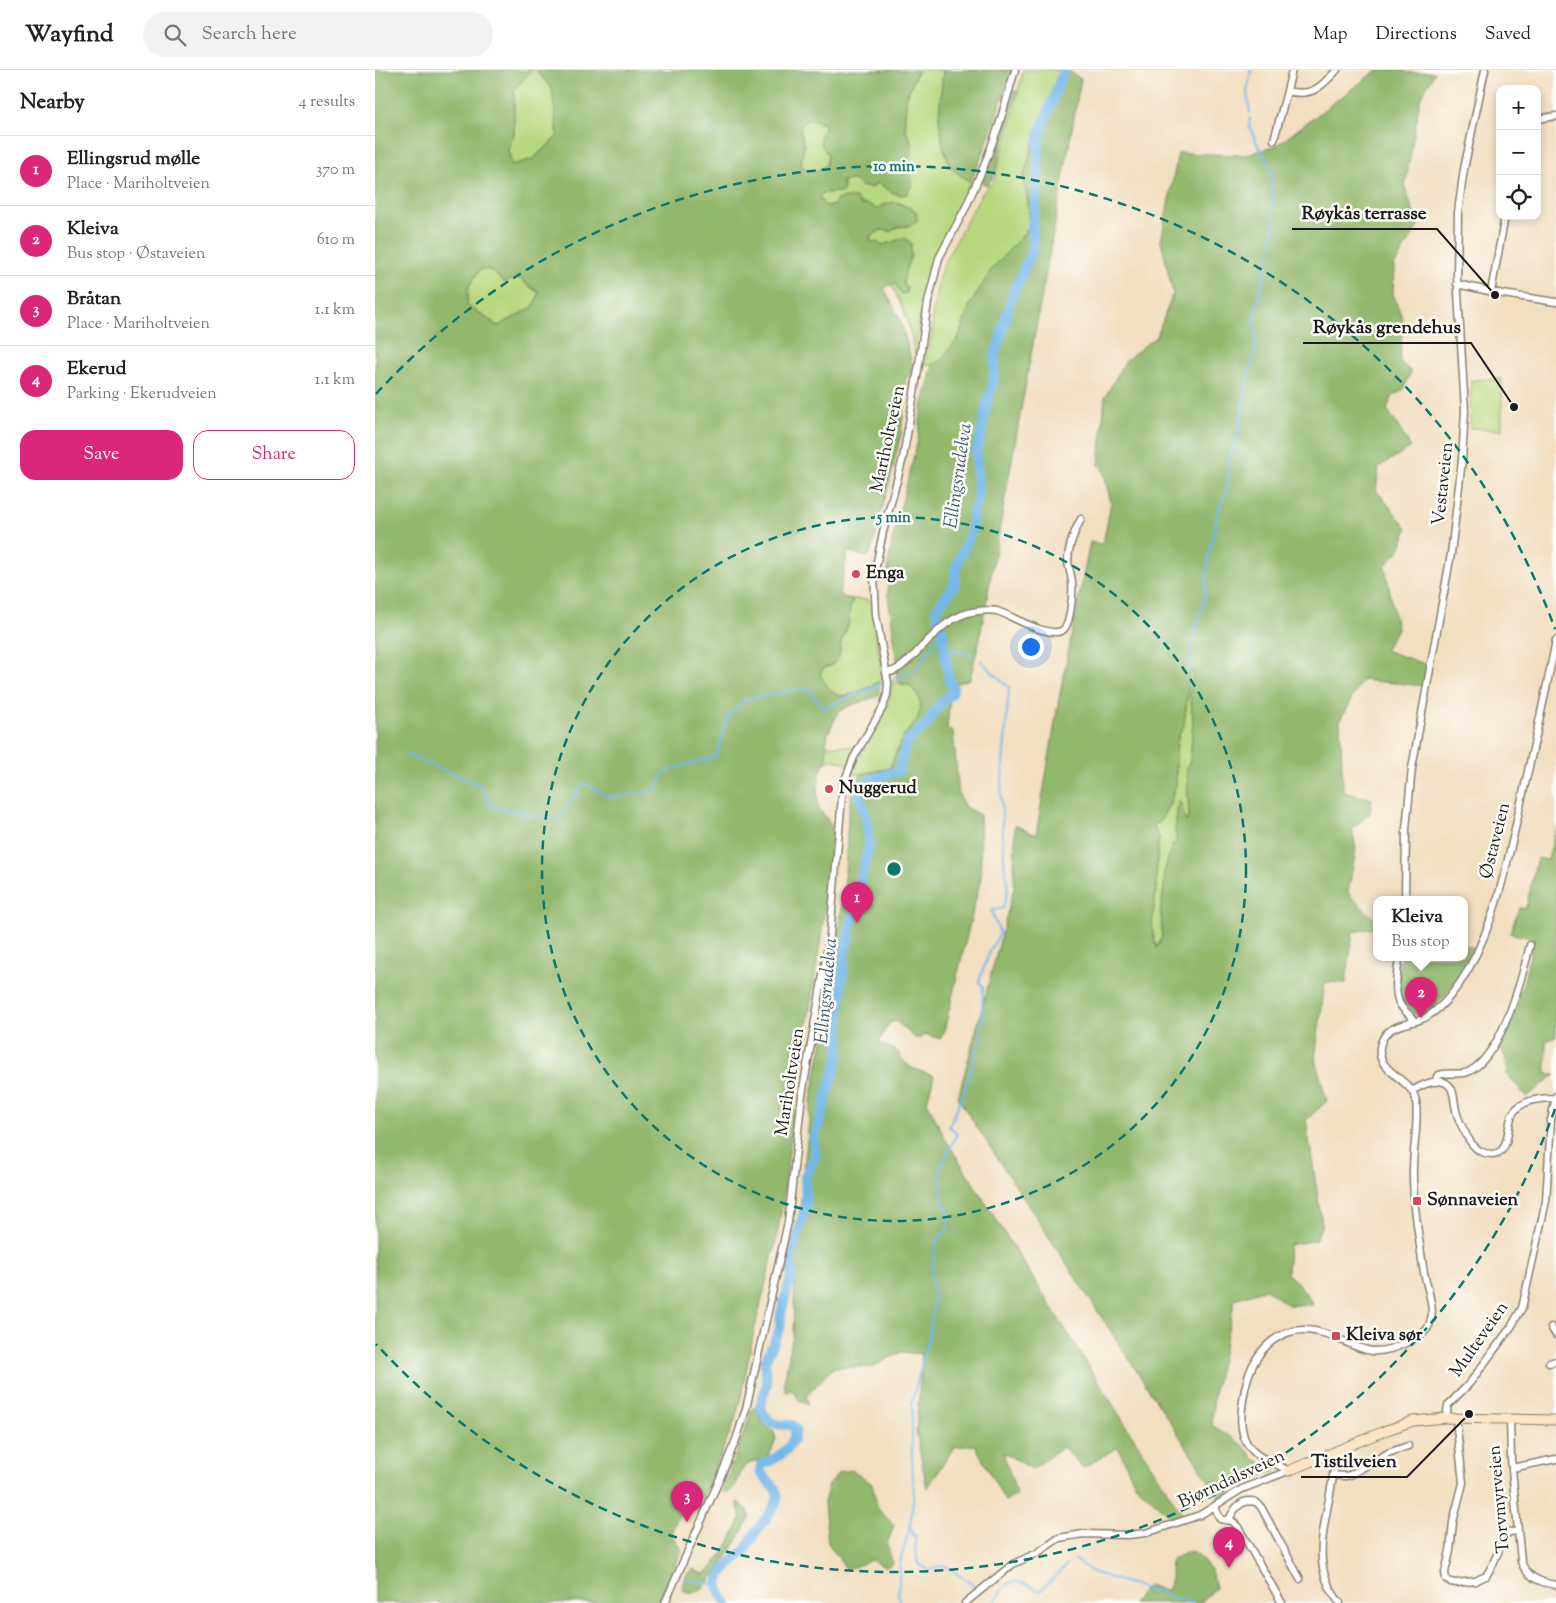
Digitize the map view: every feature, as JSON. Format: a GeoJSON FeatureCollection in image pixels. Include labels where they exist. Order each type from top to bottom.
{"type":"FeatureCollection","features":[{"type":"Feature","properties":{"kind":"street","name":"Mariholtveien"},"geometry":{"type":"LineString","coordinates":[[665,1603],[734,1445],[746,1409],[788,1222],[803,1095],[830,935],[843,785],[854,757],[883,707],[887,694],[886,673],[876,615],[874,576],[883,532],[903,458],[928,302],[939,258],[965,209],[984,166],[1015,70]]}},
{"type":"Feature","properties":{"kind":"street"},"geometry":{"type":"LineString","coordinates":[[1274,140],[1292,70]]}},
{"type":"Feature","properties":{"kind":"street"},"geometry":{"type":"LineString","coordinates":[[1287,90],[1296,93],[1309,93],[1337,70]]}},
{"type":"Feature","properties":{"kind":"street","name":"Vestaveien"},"geometry":{"type":"LineString","coordinates":[[1405,896],[1406,829],[1412,768],[1453,547],[1464,434],[1463,361],[1457,284],[1460,196],[1485,70]]}},
{"type":"Feature","properties":{"kind":"street"},"geometry":{"type":"LineString","coordinates":[[1541,118],[1556,116]]}},
{"type":"Feature","properties":{"kind":"street"},"geometry":{"type":"LineString","coordinates":[[1491,292],[1504,220]]}},
{"type":"Feature","properties":{"kind":"street"},"geometry":{"type":"LineString","coordinates":[[1457,284],[1491,292],[1556,302]]}},
{"type":"Feature","properties":{"kind":"street"},"geometry":{"type":"LineString","coordinates":[[886,673],[893,672],[903,666],[942,626],[965,613],[979,610],[995,611],[1047,632],[1056,633],[1066,628],[1072,592],[1068,563],[1073,536],[1081,519]]}},
{"type":"Feature","properties":{"kind":"street","name":"Østaveien"},"geometry":{"type":"LineString","coordinates":[[1414,1021],[1431,1014],[1443,1003],[1461,980],[1476,955],[1488,926],[1515,828],[1556,640]]}},
{"type":"Feature","properties":{"kind":"street"},"geometry":{"type":"LineString","coordinates":[[1436,1082],[1437,1076],[1441,1074],[1460,1074],[1472,1070],[1490,1050],[1501,1032],[1517,993],[1530,945]]}},
{"type":"Feature","properties":{"kind":"street"},"geometry":{"type":"LineString","coordinates":[[1288,1471],[1253,1451],[1241,1426],[1242,1407],[1248,1376],[1256,1358],[1265,1345],[1275,1338],[1307,1331],[1325,1333],[1362,1349],[1384,1350],[1395,1348],[1417,1338],[1430,1324],[1432,1315],[1424,1277],[1413,1191],[1417,1110],[1415,1096],[1413,1090],[1385,1066],[1380,1051],[1382,1041],[1389,1031],[1399,1025],[1414,1021],[1397,998],[1399,961]]}},
{"type":"Feature","properties":{"kind":"street"},"geometry":{"type":"LineString","coordinates":[[1413,1090],[1426,1083],[1444,1082],[1449,1086],[1461,1126],[1475,1147],[1487,1153],[1497,1152],[1506,1144],[1512,1115],[1518,1107],[1535,1100],[1555,1097]]}},
{"type":"Feature","properties":{"kind":"street","name":"Multeveien"},"geometry":{"type":"LineString","coordinates":[[1446,1418],[1449,1403],[1469,1384],[1511,1327],[1521,1308],[1546,1201],[1551,1120],[1555,1097]]}},
{"type":"Feature","properties":{"kind":"street"},"geometry":{"type":"LineString","coordinates":[[1551,1328],[1556,1335]]}},
{"type":"Feature","properties":{"kind":"street","name":"Bjørndalsveien"},"geometry":{"type":"LineString","coordinates":[[965,1603],[1013,1564],[1037,1553],[1055,1540],[1083,1534],[1139,1534],[1192,1518],[1215,1507],[1242,1489],[1332,1454],[1401,1424],[1418,1420],[1446,1418],[1556,1420]]}},
{"type":"Feature","properties":{"kind":"street"},"geometry":{"type":"LineString","coordinates":[[1456,1419],[1463,1478],[1453,1522],[1450,1551],[1445,1572],[1446,1579],[1456,1583],[1475,1581],[1486,1576],[1493,1566],[1505,1536],[1509,1532],[1518,1531]]}},
{"type":"Feature","properties":{"kind":"street","name":"Torvmyrveien"},"geometry":{"type":"LineString","coordinates":[[1510,1419],[1512,1468],[1520,1558],[1526,1572],[1541,1582],[1556,1585]]}},
{"type":"Feature","properties":{"kind":"street"},"geometry":{"type":"LineString","coordinates":[[1333,1475],[1350,1475],[1388,1453],[1408,1446]]}},
{"type":"Feature","properties":{"kind":"street"},"geometry":{"type":"LineString","coordinates":[[1332,1454],[1335,1463],[1321,1544],[1321,1563],[1325,1580],[1331,1592],[1340,1603]]}},
{"type":"Feature","properties":{"kind":"street"},"geometry":{"type":"LineString","coordinates":[[1512,1468],[1556,1459]]}},
{"type":"Feature","properties":{"kind":"street"},"geometry":{"type":"LineString","coordinates":[[1229,1520],[1233,1511],[1239,1505],[1247,1501],[1256,1502],[1261,1507],[1300,1579]]}},
{"type":"Feature","properties":{"kind":"street"},"geometry":{"type":"LineString","coordinates":[[1215,1507],[1220,1519],[1229,1520],[1238,1527],[1282,1603]]}},
{"type":"Feature","properties":{"kind":"green space"},"geometry":{"type":"Polygon","coordinates":[[[375,70],[532,70],[514,90],[514,134],[508,150],[512,165],[533,159],[558,136],[552,89],[536,70],[918,70],[907,94],[905,116],[905,130],[912,143],[912,154],[907,160],[906,171],[912,177],[912,185],[907,194],[895,194],[878,183],[872,188],[860,186],[854,180],[842,181],[844,190],[842,192],[822,193],[819,197],[823,204],[828,206],[835,205],[836,200],[842,198],[856,198],[860,205],[869,204],[876,209],[887,204],[898,203],[910,207],[916,212],[917,221],[908,226],[898,227],[891,231],[881,230],[870,237],[871,242],[883,245],[904,238],[911,243],[903,283],[907,289],[906,293],[901,294],[895,283],[884,288],[900,320],[912,367],[910,375],[905,379],[901,434],[874,542],[867,557],[848,551],[839,593],[842,597],[853,599],[849,612],[849,623],[841,642],[836,662],[824,668],[820,674],[828,687],[836,695],[842,697],[871,687],[877,682],[880,683],[878,696],[849,706],[839,712],[828,733],[826,759],[819,776],[818,807],[831,825],[833,833],[823,924],[795,1103],[782,1207],[775,1246],[734,1423],[703,1497],[685,1506],[676,1521],[671,1534],[682,1550],[657,1603],[375,1603],[375,70]],[[806,120],[800,128],[804,146],[801,165],[808,170],[817,171],[826,165],[828,155],[821,144],[821,133],[826,130],[824,125],[816,120],[806,120]],[[480,269],[469,286],[467,305],[498,326],[533,307],[539,293],[517,277],[505,283],[491,270],[480,269]]]}},
{"type":"Feature","properties":{"kind":"green space"},"geometry":{"type":"Polygon","coordinates":[[[532,70],[536,70],[552,88],[558,136],[533,159],[512,165],[508,150],[514,134],[514,90],[532,70]]]}},
{"type":"Feature","properties":{"kind":"green space"},"geometry":{"type":"Polygon","coordinates":[[[918,70],[943,70],[939,118],[943,145],[950,166],[961,176],[971,181],[945,236],[935,252],[920,320],[915,355],[906,318],[891,284],[895,282],[901,293],[907,289],[903,283],[905,268],[912,255],[904,238],[883,245],[871,242],[870,237],[881,230],[891,231],[898,227],[908,226],[906,207],[901,203],[885,204],[876,209],[850,199],[842,198],[836,206],[828,206],[823,205],[819,197],[822,193],[842,192],[844,186],[842,181],[854,180],[878,183],[893,193],[906,171],[912,143],[905,124],[905,106],[918,70]]]}},
{"type":"Feature","properties":{"kind":"green space"},"geometry":{"type":"Polygon","coordinates":[[[943,70],[1012,70],[984,151],[971,181],[961,176],[950,166],[943,145],[939,118],[943,70]]]}},
{"type":"Feature","properties":{"kind":"green space"},"geometry":{"type":"Polygon","coordinates":[[[1023,70],[1060,70],[1041,119],[1023,178],[1028,202],[1030,227],[1012,247],[970,305],[959,337],[941,360],[933,365],[924,365],[932,335],[933,312],[939,277],[946,259],[982,193],[994,181],[1013,115],[1023,70]]]}},
{"type":"Feature","properties":{"kind":"green space"},"geometry":{"type":"Polygon","coordinates":[[[1060,70],[1067,70],[1081,79],[979,642],[970,679],[951,685],[947,729],[953,732],[959,795],[965,807],[980,815],[981,877],[943,1035],[940,1039],[924,1034],[921,1038],[915,1038],[896,1021],[889,1023],[879,1042],[898,1052],[901,1059],[912,1068],[934,1076],[927,1102],[946,1140],[1183,1516],[1173,1519],[1135,1484],[1118,1447],[1083,1468],[1063,1447],[1032,1469],[1003,1452],[1017,1495],[1005,1501],[975,1445],[954,1447],[927,1489],[916,1431],[922,1354],[901,1352],[872,1367],[834,1367],[806,1396],[808,1404],[801,1402],[792,1390],[786,1392],[784,1383],[793,1334],[795,1278],[793,1243],[800,1209],[811,1100],[824,1035],[840,924],[848,815],[853,783],[862,774],[890,768],[902,738],[917,720],[921,708],[919,698],[911,686],[899,682],[896,678],[898,666],[888,596],[888,565],[892,541],[918,440],[922,407],[933,365],[941,360],[959,337],[970,305],[991,270],[1030,227],[1028,202],[1023,178],[1041,119],[1060,70]]]}},
{"type":"Feature","properties":{"kind":"green space"},"geometry":{"type":"Polygon","coordinates":[[[1377,70],[1402,70],[1408,73],[1435,72],[1420,99],[1405,187],[1418,226],[1394,266],[1393,294],[1403,320],[1400,361],[1411,372],[1403,390],[1392,397],[1387,409],[1411,447],[1379,467],[1376,490],[1407,528],[1401,548],[1385,566],[1397,629],[1385,650],[1430,666],[1425,686],[1362,680],[1340,720],[1343,792],[1372,799],[1370,813],[1352,829],[1356,849],[1348,893],[1373,918],[1373,928],[1353,932],[1346,983],[1325,982],[1315,1059],[1327,1101],[1306,1120],[1322,1224],[1316,1240],[1289,1245],[1287,1274],[1302,1288],[1313,1305],[1288,1305],[1266,1289],[1235,1299],[1214,1394],[1212,1425],[1243,1445],[1254,1459],[1276,1470],[1234,1488],[1220,1498],[958,1098],[1014,888],[1015,825],[1036,835],[1059,699],[1090,542],[1103,544],[1111,503],[1103,470],[1099,464],[1105,397],[1126,360],[1157,336],[1173,293],[1161,241],[1178,153],[1247,155],[1276,146],[1377,70]],[[1190,672],[1184,725],[1178,737],[1176,784],[1170,803],[1159,823],[1154,824],[1159,838],[1152,924],[1157,948],[1162,936],[1161,909],[1164,873],[1172,846],[1177,840],[1175,831],[1178,802],[1180,802],[1186,822],[1189,818],[1187,768],[1190,760],[1193,717],[1190,696],[1194,672],[1190,672]]]}},
{"type":"Feature","properties":{"kind":"green space"},"geometry":{"type":"Polygon","coordinates":[[[1013,91],[1017,91],[994,175],[987,186],[982,183],[1013,91]]]}},
{"type":"Feature","properties":{"kind":"green space"},"geometry":{"type":"Polygon","coordinates":[[[806,120],[816,120],[824,125],[826,131],[821,144],[828,155],[826,165],[816,171],[808,170],[801,165],[804,146],[800,128],[806,120]]]}},
{"type":"Feature","properties":{"kind":"green space"},"geometry":{"type":"Polygon","coordinates":[[[480,269],[491,270],[505,283],[517,277],[539,293],[533,307],[498,326],[467,305],[469,286],[480,269]]]}},
{"type":"Feature","properties":{"kind":"green space"},"geometry":{"type":"Polygon","coordinates":[[[1502,379],[1502,430],[1470,428],[1471,380],[1502,379]]]}},
{"type":"Feature","properties":{"kind":"green space"},"geometry":{"type":"Polygon","coordinates":[[[853,599],[870,600],[883,680],[853,694],[840,695],[830,689],[820,674],[824,668],[831,666],[839,656],[841,642],[849,623],[849,612],[853,599]]]}},
{"type":"Feature","properties":{"kind":"green space"},"geometry":{"type":"Polygon","coordinates":[[[1190,672],[1194,672],[1190,696],[1193,717],[1192,738],[1190,760],[1187,768],[1189,818],[1187,823],[1180,802],[1178,802],[1175,831],[1177,840],[1172,846],[1164,873],[1161,909],[1162,936],[1157,949],[1152,924],[1159,838],[1154,828],[1154,823],[1159,823],[1170,803],[1176,784],[1176,750],[1178,737],[1184,725],[1190,672]]]}},
{"type":"Feature","properties":{"kind":"green space"},"geometry":{"type":"Polygon","coordinates":[[[892,682],[911,686],[919,698],[921,708],[917,720],[902,738],[890,768],[855,774],[852,771],[857,760],[877,728],[888,705],[892,682]]]}},
{"type":"Feature","properties":{"kind":"green space"},"geometry":{"type":"Polygon","coordinates":[[[826,745],[857,747],[848,764],[832,759],[826,763],[826,745]]]}},
{"type":"Feature","properties":{"kind":"green space"},"geometry":{"type":"Polygon","coordinates":[[[1556,828],[1556,1037],[1546,1041],[1546,1074],[1556,1074],[1527,1097],[1506,1073],[1509,1070],[1499,1039],[1523,985],[1534,939],[1510,933],[1519,908],[1526,908],[1537,858],[1548,860],[1556,828]]]}},
{"type":"Feature","properties":{"kind":"green space"},"geometry":{"type":"Polygon","coordinates":[[[1468,946],[1476,949],[1459,978],[1446,995],[1422,1017],[1405,1006],[1398,993],[1401,961],[1468,961],[1468,946]]]}},
{"type":"Feature","properties":{"kind":"green space"},"geometry":{"type":"Polygon","coordinates":[[[755,1407],[764,1424],[774,1432],[776,1439],[766,1458],[748,1464],[735,1487],[728,1492],[722,1492],[753,1408],[755,1407]]]}},
{"type":"Feature","properties":{"kind":"green space"},"geometry":{"type":"Polygon","coordinates":[[[853,1470],[872,1484],[878,1509],[894,1525],[887,1544],[893,1564],[885,1567],[871,1560],[847,1570],[828,1543],[824,1503],[829,1484],[839,1472],[853,1470]]]}},
{"type":"Feature","properties":{"kind":"green space"},"geometry":{"type":"Polygon","coordinates":[[[738,1502],[748,1510],[750,1516],[726,1558],[703,1588],[693,1593],[682,1590],[685,1578],[690,1571],[693,1569],[703,1574],[708,1571],[725,1550],[735,1533],[740,1519],[738,1502]]]}},
{"type":"Feature","properties":{"kind":"green space"},"geometry":{"type":"Polygon","coordinates":[[[1188,1552],[1203,1560],[1215,1583],[1216,1588],[1200,1603],[1133,1603],[1148,1585],[1166,1591],[1170,1581],[1170,1563],[1172,1559],[1188,1552]]]}},
{"type":"Feature","properties":{"kind":"waterway","name":"Ellingsrudelva"},"geometry":{"type":"LineString","coordinates":[[727,1603],[718,1587],[721,1574],[743,1552],[776,1502],[777,1493],[760,1471],[761,1465],[785,1451],[791,1444],[796,1430],[792,1425],[772,1423],[760,1406],[767,1384],[765,1361],[780,1329],[781,1313],[791,1277],[791,1256],[806,1208],[805,1176],[815,1158],[814,1139],[839,1056],[839,1009],[845,953],[869,844],[866,817],[860,798],[862,790],[867,783],[899,770],[907,741],[928,723],[938,706],[952,693],[953,688],[949,680],[942,631],[936,609],[954,586],[956,568],[972,529],[973,511],[978,492],[976,453],[994,378],[995,356],[1012,296],[1034,246],[1032,229],[1037,194],[1039,136],[1064,70]]}},
{"type":"Feature","properties":{"kind":"waterway"},"geometry":{"type":"LineString","coordinates":[[1250,113],[1247,92],[1251,70]]}},
{"type":"Feature","properties":{"kind":"waterway"},"geometry":{"type":"LineString","coordinates":[[1190,672],[1191,650],[1205,595],[1209,552],[1220,505],[1226,494],[1230,459],[1238,433],[1247,378],[1255,350],[1254,312],[1260,295],[1274,227],[1271,170],[1249,126],[1250,118]]}},
{"type":"Feature","properties":{"kind":"waterway"},"geometry":{"type":"LineString","coordinates":[[892,680],[917,669],[942,631]]}},
{"type":"Feature","properties":{"kind":"waterway"},"geometry":{"type":"LineString","coordinates":[[946,649],[973,655]]}},
{"type":"Feature","properties":{"kind":"waterway"},"geometry":{"type":"LineString","coordinates":[[901,1603],[898,1594],[900,1562],[910,1526],[914,1493],[912,1402],[930,1331],[935,1295],[931,1279],[937,1240],[948,1229],[948,1212],[942,1200],[940,1168],[957,1134],[949,1126],[964,1092],[981,1037],[983,987],[979,981],[989,953],[1000,933],[991,911],[1003,908],[1008,890],[1004,860],[1001,792],[1009,688],[981,661]]}},
{"type":"Feature","properties":{"kind":"waterway"},"geometry":{"type":"LineString","coordinates":[[405,754],[480,785],[492,807],[558,820],[584,783],[609,797],[653,792],[666,771],[716,756],[728,716],[746,699],[807,688],[824,708],[882,684]]}},
{"type":"Feature","properties":{"kind":"waterway"},"geometry":{"type":"LineString","coordinates":[[910,1527],[913,1536],[916,1536],[918,1564],[930,1570],[940,1566],[947,1567],[970,1581],[973,1587]]}},
{"type":"Feature","properties":{"kind":"waterway"},"geometry":{"type":"LineString","coordinates":[[1075,1560],[1092,1572],[1192,1603]]}},
{"type":"Feature","properties":{"kind":"waterway"},"geometry":{"type":"LineString","coordinates":[[994,1603],[1008,1583],[1024,1583],[1040,1591],[1067,1565]]}},
{"type":"Feature","properties":{"kind":"waterway"},"geometry":{"type":"LineString","coordinates":[[660,1603],[673,1575]]}},
{"type":"Feature","properties":{"kind":"waterway"},"geometry":{"type":"LineString","coordinates":[[684,1579],[719,1585]]}},
{"type":"Feature","properties":{"kind":"place","name":"Røykås terrasse"},"geometry":{"type":"Point","coordinates":[1495,295]}},
{"type":"Feature","properties":{"kind":"place","name":"Røykås grendehus"},"geometry":{"type":"Point","coordinates":[1514,407]}},
{"type":"Feature","properties":{"kind":"place","name":"Enga"},"geometry":{"type":"Point","coordinates":[856,574]}},
{"type":"Feature","properties":{"kind":"place","name":"Nuggerud"},"geometry":{"type":"Point","coordinates":[829,789]}},
{"type":"Feature","properties":{"kind":"place","name":"Ellingsrud mølle"},"geometry":{"type":"Point","coordinates":[857,923]}},
{"type":"Feature","properties":{"kind":"place","name":"Kleiva"},"geometry":{"type":"Point","coordinates":[1421,1018]}},
{"type":"Feature","properties":{"kind":"place","name":"Sønnaveien"},"geometry":{"type":"Point","coordinates":[1417,1201]}},
{"type":"Feature","properties":{"kind":"place","name":"Kleiva sør"},"geometry":{"type":"Point","coordinates":[1336,1336]}},
{"type":"Feature","properties":{"kind":"place","name":"Tistilveien"},"geometry":{"type":"Point","coordinates":[1469,1414]}},
{"type":"Feature","properties":{"kind":"place","name":"Bråtan"},"geometry":{"type":"Point","coordinates":[687,1522]}},
{"type":"Feature","properties":{"kind":"place","name":"Ekerud"},"geometry":{"type":"Point","coordinates":[1229,1568]}}]}
